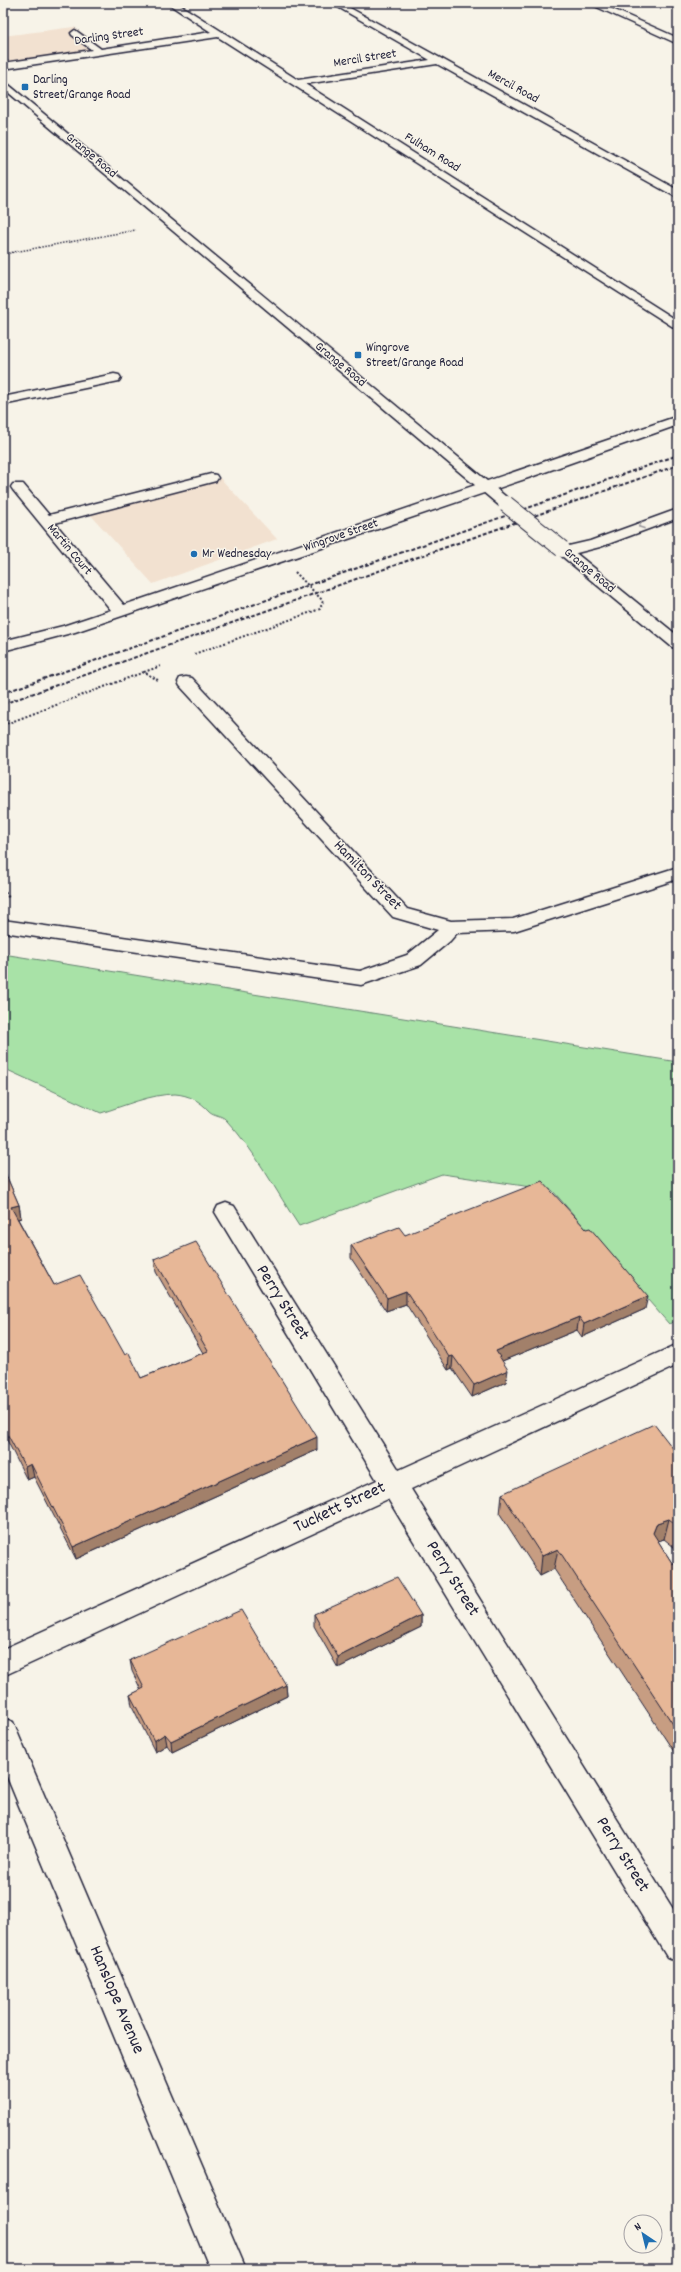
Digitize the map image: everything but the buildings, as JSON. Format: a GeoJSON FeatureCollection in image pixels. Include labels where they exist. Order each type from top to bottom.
{"type":"FeatureCollection","features":[{"type":"Feature","properties":{"kind":"street","name":"Fulham Road"},"geometry":{"type":"LineString","coordinates":[[171,3],[678,326]]}},
{"type":"Feature","properties":{"kind":"street","name":"Mercil Road"},"geometry":{"type":"LineString","coordinates":[[335,3],[678,194]]}},
{"type":"Feature","properties":{"kind":"street"},"geometry":{"type":"LineString","coordinates":[[592,3],[678,42]]}},
{"type":"Feature","properties":{"kind":"street"},"geometry":{"type":"LineString","coordinates":[[75,33],[100,52]]}},
{"type":"Feature","properties":{"kind":"street","name":"Darling Street"},"geometry":{"type":"LineString","coordinates":[[3,66],[218,34]]}},
{"type":"Feature","properties":{"kind":"street","name":"Mercil Street"},"geometry":{"type":"LineString","coordinates":[[296,83],[438,61]]}},
{"type":"Feature","properties":{"kind":"street","name":"Grange Road"},"geometry":{"type":"LineString","coordinates":[[3,83],[506,504],[678,644]]}},
{"type":"Feature","properties":{"kind":"street"},"geometry":{"type":"LineString","coordinates":[[3,401],[114,378]]}},
{"type":"Feature","properties":{"kind":"street","name":"Wingrove Street"},"geometry":{"type":"LineString","coordinates":[[3,646],[69,629],[120,612],[678,420]]}},
{"type":"Feature","properties":{"kind":"street"},"geometry":{"type":"LineString","coordinates":[[45,521],[211,478]]}},
{"type":"Feature","properties":{"kind":"street","name":"Martin Court"},"geometry":{"type":"LineString","coordinates":[[18,487],[120,612]]}},
{"type":"Feature","properties":{"kind":"street"},"geometry":{"type":"LineString","coordinates":[[563,550],[595,544],[678,513]]}},
{"type":"Feature","properties":{"kind":"street","name":"Hamilton Street"},"geometry":{"type":"LineString","coordinates":[[186,682],[400,913],[451,927],[514,925],[678,873]]}},
{"type":"Feature","properties":{"kind":"street"},"geometry":{"type":"LineString","coordinates":[[3,926],[361,978],[414,960],[443,937],[451,927]]}},
{"type":"Feature","properties":{"kind":"street","name":"Perry Street"},"geometry":{"type":"LineString","coordinates":[[226,1212],[678,1946]]}},
{"type":"Feature","properties":{"kind":"street","name":"Tuckett Street"},"geometry":{"type":"LineString","coordinates":[[3,1663],[678,1354]]}},
{"type":"Feature","properties":{"kind":"street","name":"Hanslope Avenue"},"geometry":{"type":"LineString","coordinates":[[3,1732],[228,2269]]}},
{"type":"Feature","properties":{"kind":"path"},"geometry":{"type":"LineString","coordinates":[[3,254],[140,229]]}},
{"type":"Feature","properties":{"kind":"path"},"geometry":{"type":"LineString","coordinates":[[188,656],[320,609],[323,601],[295,572]]}},
{"type":"Feature","properties":{"kind":"path"},"geometry":{"type":"LineString","coordinates":[[3,725],[166,664]]}},
{"type":"Feature","properties":{"kind":"path"},"geometry":{"type":"LineString","coordinates":[[144,672],[152,678],[186,682]]}},
{"type":"Feature","properties":{"kind":"shaded area"},"geometry":{"type":"Polygon","coordinates":[[[74,27],[103,48],[5,62],[3,60],[3,36],[74,27]]]}},
{"type":"Feature","properties":{"kind":"shaded area"},"geometry":{"type":"Polygon","coordinates":[[[220,478],[277,539],[153,584],[88,512],[220,478]]]}},
{"type":"Feature","properties":{"kind":"green space"},"geometry":{"type":"Polygon","coordinates":[[[3,954],[678,1062],[678,1320],[669,1324],[552,1190],[442,1174],[299,1226],[256,1159],[237,1133],[225,1119],[211,1113],[202,1104],[194,1099],[175,1094],[157,1096],[101,1113],[3,1068],[3,954]]]}},
{"type":"Feature","properties":{"kind":"railway"},"geometry":{"type":"LineString","coordinates":[[3,693],[678,455]]}},
{"type":"Feature","properties":{"kind":"railway"},"geometry":{"type":"LineString","coordinates":[[3,704],[678,465]]}},
{"type":"Feature","properties":{"kind":"place","name":"Darling Street/Grange Road"},"geometry":{"type":"Point","coordinates":[25,87]}},
{"type":"Feature","properties":{"kind":"place","name":"Wingrove Street/Grange Road"},"geometry":{"type":"Point","coordinates":[358,355]}},
{"type":"Feature","properties":{"kind":"place","name":"Mr Wednesday"},"geometry":{"type":"Point","coordinates":[194,554]}}]}
